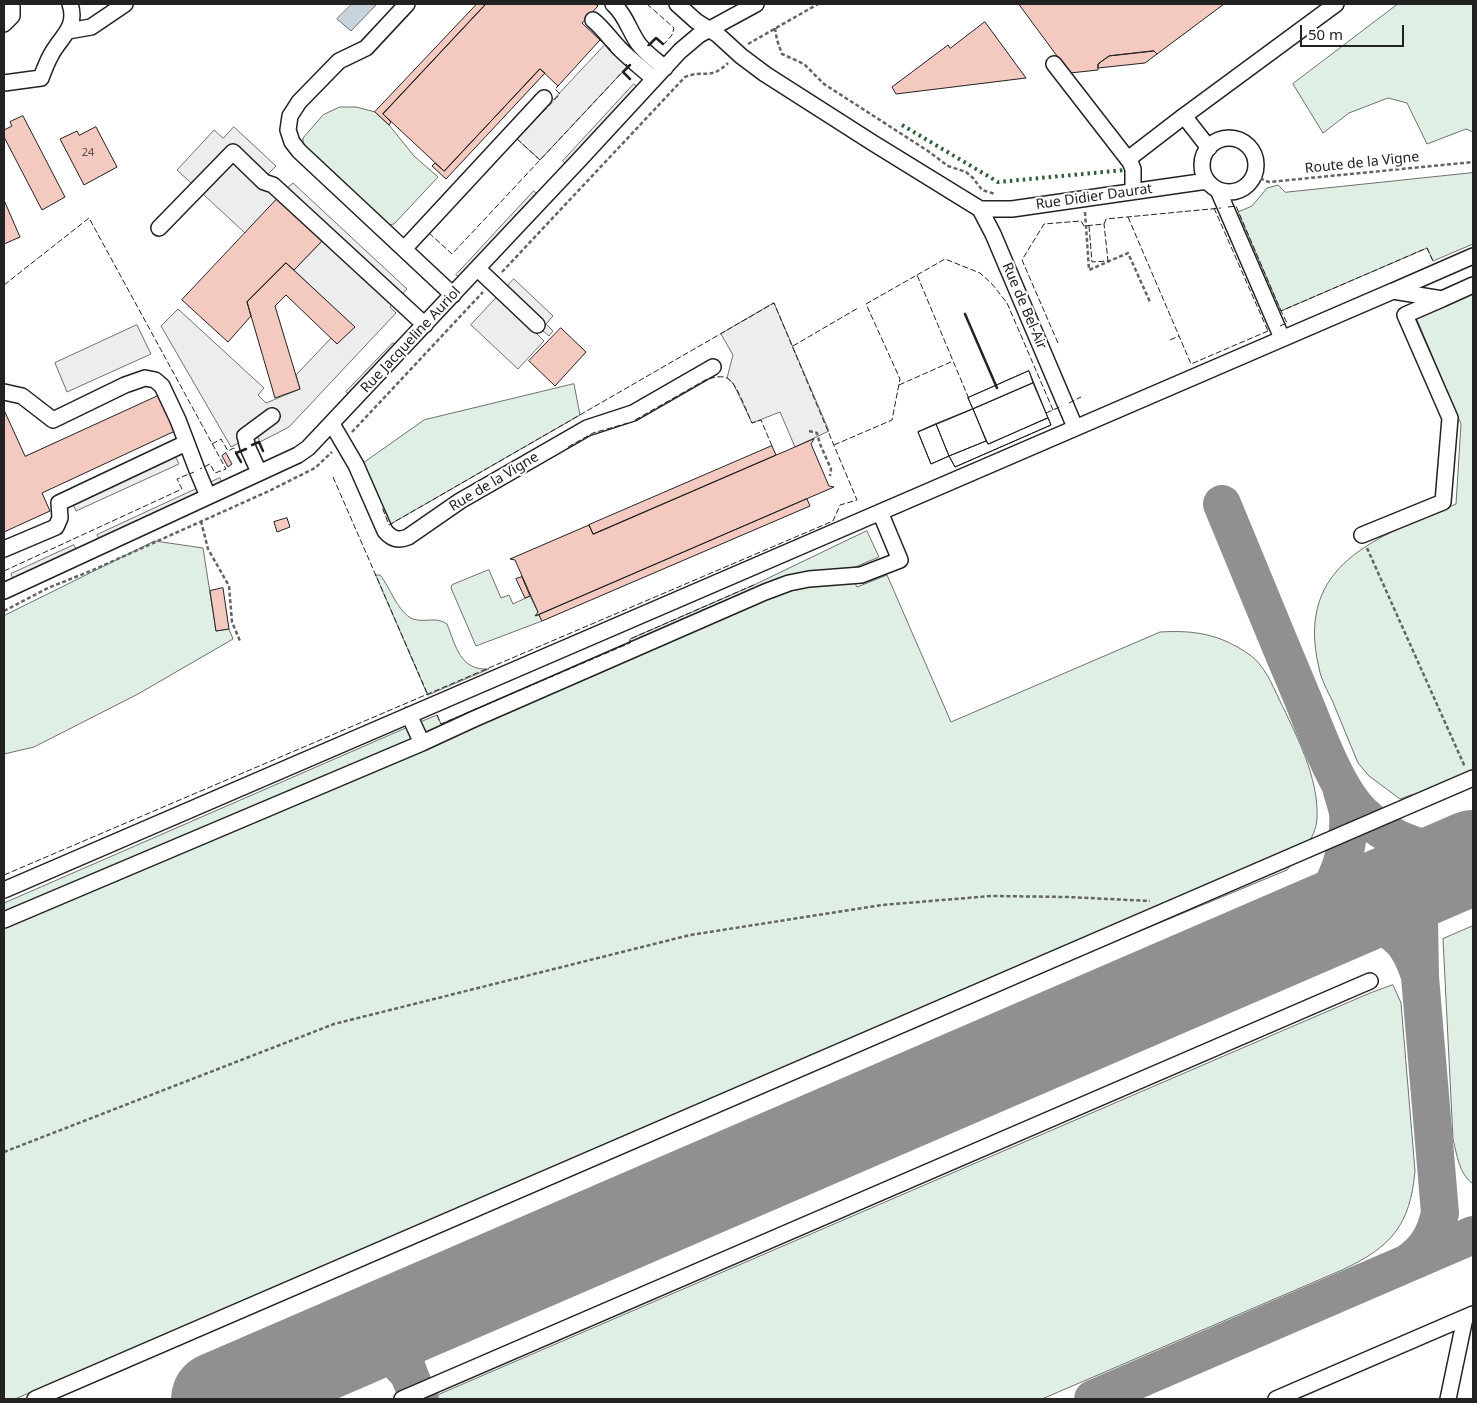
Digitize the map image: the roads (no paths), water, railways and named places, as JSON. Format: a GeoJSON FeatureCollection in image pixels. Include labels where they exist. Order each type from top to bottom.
{"type":"FeatureCollection","features":[{"type":"Feature","properties":{"kind":"street"},"geometry":{"type":"LineString","coordinates":[[4,24],[12,16],[10,4]]}},
{"type":"Feature","properties":{"kind":"street"},"geometry":{"type":"LineString","coordinates":[[4,83],[42,78],[51,54],[68,31],[72,15],[70,4]]}},
{"type":"Feature","properties":{"kind":"street"},"geometry":{"type":"LineString","coordinates":[[68,31],[91,27],[125,4]]}},
{"type":"Feature","properties":{"kind":"street"},"geometry":{"type":"LineString","coordinates":[[407,4],[366,48],[339,61],[299,102],[290,116],[288,130],[292,142],[299,151],[453,294]]}},
{"type":"Feature","properties":{"kind":"street"},"geometry":{"type":"LineString","coordinates":[[613,4],[622,12],[640,46],[665,68]]}},
{"type":"Feature","properties":{"kind":"street"},"geometry":{"type":"LineString","coordinates":[[677,4],[765,74],[980,209]]}},
{"type":"Feature","properties":{"kind":"street","name":"Rue Jacqueline Auriol"},"geometry":{"type":"LineString","coordinates":[[4,591],[298,455],[308,448],[690,42],[708,29],[756,4]]}},
{"type":"Feature","properties":{"kind":"street"},"geometry":{"type":"LineString","coordinates":[[1130,162],[1132,156],[1184,116],[1336,4]]}},
{"type":"Feature","properties":{"kind":"street"},"geometry":{"type":"LineString","coordinates":[[594,20],[621,50],[654,79]]}},
{"type":"Feature","properties":{"kind":"street"},"geometry":{"type":"LineString","coordinates":[[1054,64],[1130,162],[1133,169],[1133,191]]}},
{"type":"Feature","properties":{"kind":"street"},"geometry":{"type":"LineString","coordinates":[[404,249],[544,98]]}},
{"type":"Feature","properties":{"kind":"street"},"geometry":{"type":"LineString","coordinates":[[1184,116],[1209,148],[1203,159],[1202,169],[1213,185],[1282,338]]}},
{"type":"Feature","properties":{"kind":"street","name":"Rue Didier Daurat"},"geometry":{"type":"LineString","coordinates":[[980,209],[1012,209],[1133,191],[1213,185],[1226,192],[1235,192],[1244,188],[1254,176],[1257,166],[1251,148],[1244,142],[1228,138],[1219,140],[1209,148]]}},
{"type":"Feature","properties":{"kind":"street"},"geometry":{"type":"LineString","coordinates":[[159,228],[233,152],[264,182],[273,185],[425,325]]}},
{"type":"Feature","properties":{"kind":"street","name":"Rue de Bel-Air"},"geometry":{"type":"LineString","coordinates":[[980,209],[993,234],[1075,427]]}},
{"type":"Feature","properties":{"kind":"street"},"geometry":{"type":"LineString","coordinates":[[4,890],[1473,256]]}},
{"type":"Feature","properties":{"kind":"street"},"geometry":{"type":"LineString","coordinates":[[478,269],[537,325]]}},
{"type":"Feature","properties":{"kind":"street"},"geometry":{"type":"LineString","coordinates":[[1362,535],[1444,502],[1450,418],[1405,316],[1473,285]]}},
{"type":"Feature","properties":{"kind":"street"},"geometry":{"type":"LineString","coordinates":[[1393,290],[1442,299]]}},
{"type":"Feature","properties":{"kind":"street","name":"Rue de la Vigne"},"geometry":{"type":"LineString","coordinates":[[332,424],[356,465],[385,531],[396,540],[402,540],[408,538],[460,501],[587,428],[633,413],[713,367]]}},
{"type":"Feature","properties":{"kind":"street"},"geometry":{"type":"LineString","coordinates":[[4,392],[22,396],[53,420],[125,385],[145,378],[155,380],[162,386],[178,420],[208,496]]}},
{"type":"Feature","properties":{"kind":"street"},"geometry":{"type":"LineString","coordinates":[[259,472],[248,448],[245,436],[272,416]]}},
{"type":"Feature","properties":{"kind":"street"},"geometry":{"type":"LineString","coordinates":[[4,549],[56,527],[60,518],[59,503],[186,443]]}},
{"type":"Feature","properties":{"kind":"street"},"geometry":{"type":"LineString","coordinates":[[4,920],[422,743],[765,592],[789,583],[809,579],[861,575],[900,560],[880,512]]}},
{"type":"Feature","properties":{"kind":"street"},"geometry":{"type":"LineString","coordinates":[[410,715],[422,743]]}},
{"type":"Feature","properties":{"kind":"street"},"geometry":{"type":"LineString","coordinates":[[35,1399],[1472,778]]}},
{"type":"Feature","properties":{"kind":"street"},"geometry":{"type":"LineString","coordinates":[[402,1399],[1370,981]]}},
{"type":"Feature","properties":{"kind":"street"},"geometry":{"type":"LineString","coordinates":[[1276,1399],[1469,1316]]}},
{"type":"Feature","properties":{"kind":"street"},"geometry":{"type":"LineString","coordinates":[[1448,1399],[1469,1316]]}}]}
